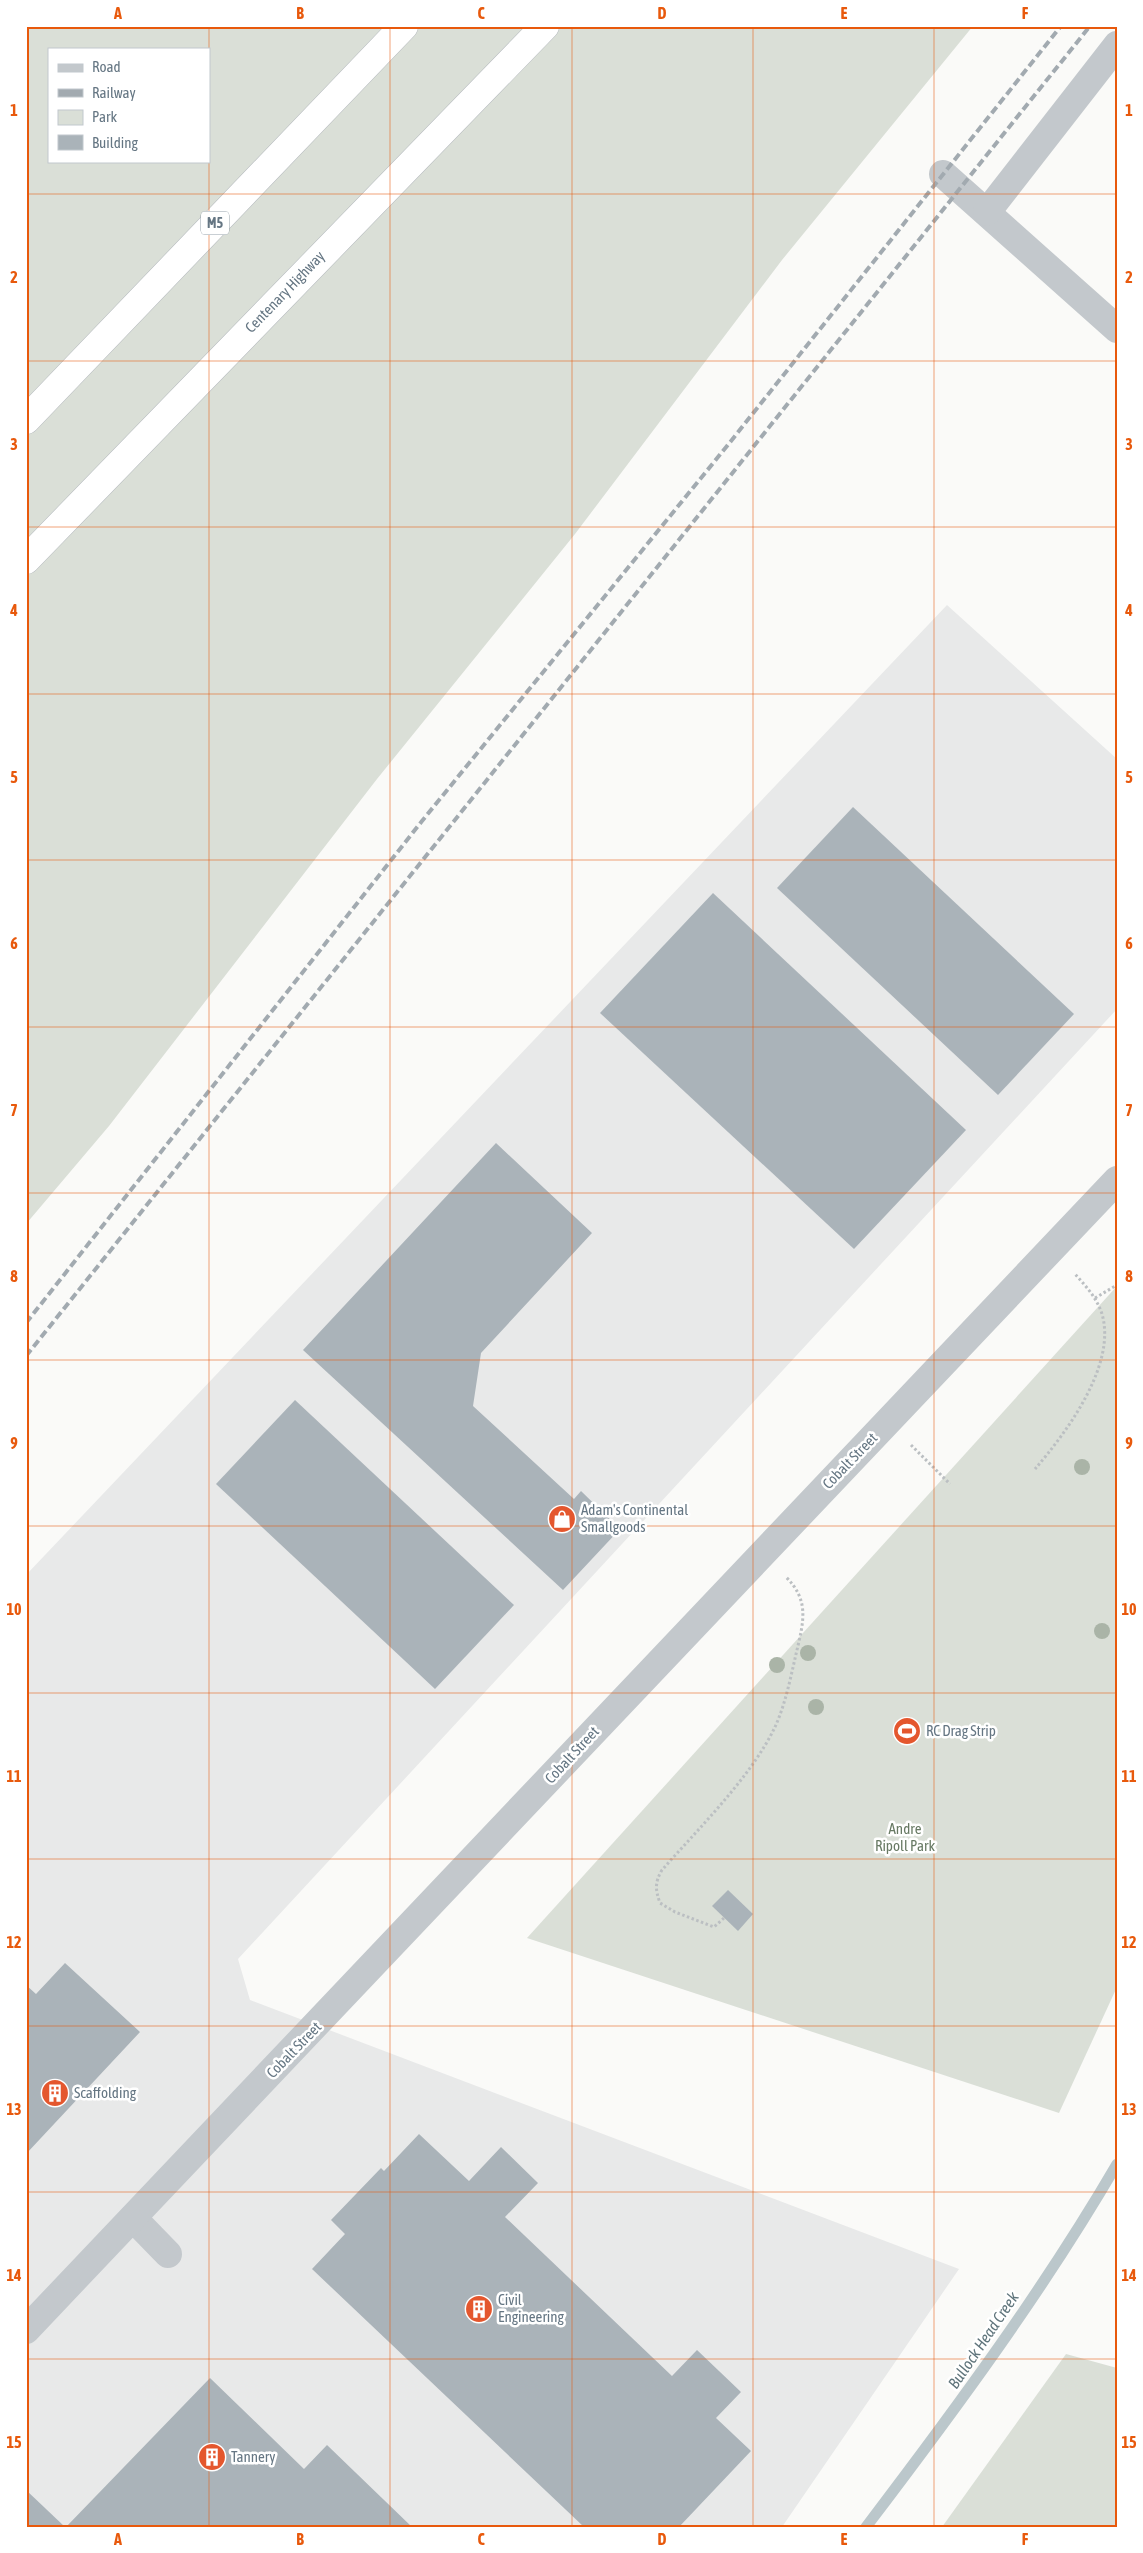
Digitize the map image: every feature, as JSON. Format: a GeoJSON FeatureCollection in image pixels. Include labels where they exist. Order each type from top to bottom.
{"type":"FeatureCollection","features":[{"type":"Feature","properties":{"kind":"highway","name":"M5"},"geometry":{"type":"LineString","coordinates":[[26,420],[404,26]]}},
{"type":"Feature","properties":{"kind":"highway","name":"Centenary Highway"},"geometry":{"type":"LineString","coordinates":[[26,560],[545,26]]}},
{"type":"Feature","properties":{"kind":"street"},"geometry":{"type":"LineString","coordinates":[[986,212],[1117,46]]}},
{"type":"Feature","properties":{"kind":"street"},"geometry":{"type":"LineString","coordinates":[[943,174],[1117,329]]}},
{"type":"Feature","properties":{"kind":"street","name":"Cobalt Street"},"geometry":{"type":"LineString","coordinates":[[26,2330],[1117,1180]]}},
{"type":"Feature","properties":{"kind":"street"},"geometry":{"type":"LineString","coordinates":[[133,2218],[168,2254]]}},
{"type":"Feature","properties":{"kind":"path"},"geometry":{"type":"LineString","coordinates":[[1035,1469],[1072,1421],[1092,1380],[1104,1344],[1102,1315],[1095,1298],[1051,1249]]}},
{"type":"Feature","properties":{"kind":"path"},"geometry":{"type":"LineString","coordinates":[[1095,1298],[1117,1285]]}},
{"type":"Feature","properties":{"kind":"path"},"geometry":{"type":"LineString","coordinates":[[887,1422],[950,1484]]}},
{"type":"Feature","properties":{"kind":"path"},"geometry":{"type":"LineString","coordinates":[[724,1918],[714,1927],[675,1912],[660,1903],[655,1891],[656,1881],[662,1870],[755,1761],[775,1726],[790,1682],[802,1627],[802,1601],[796,1587],[762,1553]]}},
{"type":"Feature","properties":{"kind":"shaded area"},"geometry":{"type":"Polygon","coordinates":[[[947,605],[1117,759],[1117,1009],[238,1959],[250,2000],[959,2269],[782,2527],[26,2527],[26,1575],[947,605]]]}},
{"type":"Feature","properties":{"kind":"green space"},"geometry":{"type":"Polygon","coordinates":[[[26,26],[973,26],[782,260],[575,534],[377,779],[109,1126],[26,1224],[26,26]]]}},
{"type":"Feature","properties":{"kind":"green space","name":"Andre Ripoll Park"},"geometry":{"type":"Polygon","coordinates":[[[1117,1286],[1117,1987],[1059,2113],[527,1938],[1117,1286]]]}},
{"type":"Feature","properties":{"kind":"green space"},"geometry":{"type":"Polygon","coordinates":[[[1066,2354],[1117,2368],[1117,2527],[942,2527],[1066,2354]]]}},
{"type":"Feature","properties":{"kind":"building"},"geometry":{"type":"Polygon","coordinates":[[[853,807],[1074,1014],[998,1095],[777,888],[853,807]]]}},
{"type":"Feature","properties":{"kind":"building"},"geometry":{"type":"Polygon","coordinates":[[[713,893],[966,1130],[854,1249],[600,1013],[713,893]]]}},
{"type":"Feature","properties":{"kind":"building"},"geometry":{"type":"Polygon","coordinates":[[[496,1143],[592,1233],[481,1353],[473,1406],[574,1499],[581,1491],[620,1529],[563,1590],[303,1350],[496,1143]]]}},
{"type":"Feature","properties":{"kind":"building"},"geometry":{"type":"Polygon","coordinates":[[[295,1400],[514,1605],[435,1689],[216,1484],[295,1400]]]}},
{"type":"Feature","properties":{"kind":"building"},"geometry":{"type":"Polygon","coordinates":[[[728,1890],[753,1914],[738,1931],[712,1906],[728,1890]]]}},
{"type":"Feature","properties":{"kind":"building","name":"Scaffolding"},"geometry":{"type":"Polygon","coordinates":[[[65,1963],[140,2032],[26,2154],[26,1985],[36,1994],[65,1963]]]}},
{"type":"Feature","properties":{"kind":"building","name":"Civil Engineering"},"geometry":{"type":"Polygon","coordinates":[[[419,2134],[469,2181],[501,2147],[538,2183],[505,2217],[672,2376],[697,2350],[741,2392],[716,2418],[751,2451],[679,2527],[584,2527],[312,2269],[345,2234],[331,2220],[381,2168],[384,2171],[419,2134]]]}},
{"type":"Feature","properties":{"kind":"building","name":"Tannery"},"geometry":{"type":"Polygon","coordinates":[[[210,2378],[304,2469],[327,2445],[412,2527],[66,2527],[210,2378]]]}},
{"type":"Feature","properties":{"kind":"building"},"geometry":{"type":"Polygon","coordinates":[[[26,2490],[65,2527],[26,2527],[26,2490]]]}},
{"type":"Feature","properties":{"kind":"waterway","name":"Bullock Head Creek"},"geometry":{"type":"LineString","coordinates":[[866,2527],[1029,2304],[1117,2164]]}},
{"type":"Feature","properties":{"kind":"railway"},"geometry":{"type":"LineString","coordinates":[[26,1323],[422,821],[727,446],[1061,26]]}},
{"type":"Feature","properties":{"kind":"railway"},"geometry":{"type":"LineString","coordinates":[[26,1356],[1090,26]]}},
{"type":"Feature","properties":{"kind":"place","name":"Adam's Continental Smallgoods"},"geometry":{"type":"Point","coordinates":[562,1519]}},
{"type":"Feature","properties":{"kind":"place","name":"RC Drag Strip"},"geometry":{"type":"Point","coordinates":[907,1731]}},
{"type":"Feature","properties":{"kind":"place","name":"Scaffolding"},"geometry":{"type":"Point","coordinates":[55,2093]}},
{"type":"Feature","properties":{"kind":"place","name":"Civil Engineering"},"geometry":{"type":"Point","coordinates":[479,2309]}},
{"type":"Feature","properties":{"kind":"place","name":"Tannery"},"geometry":{"type":"Point","coordinates":[212,2457]}}]}
